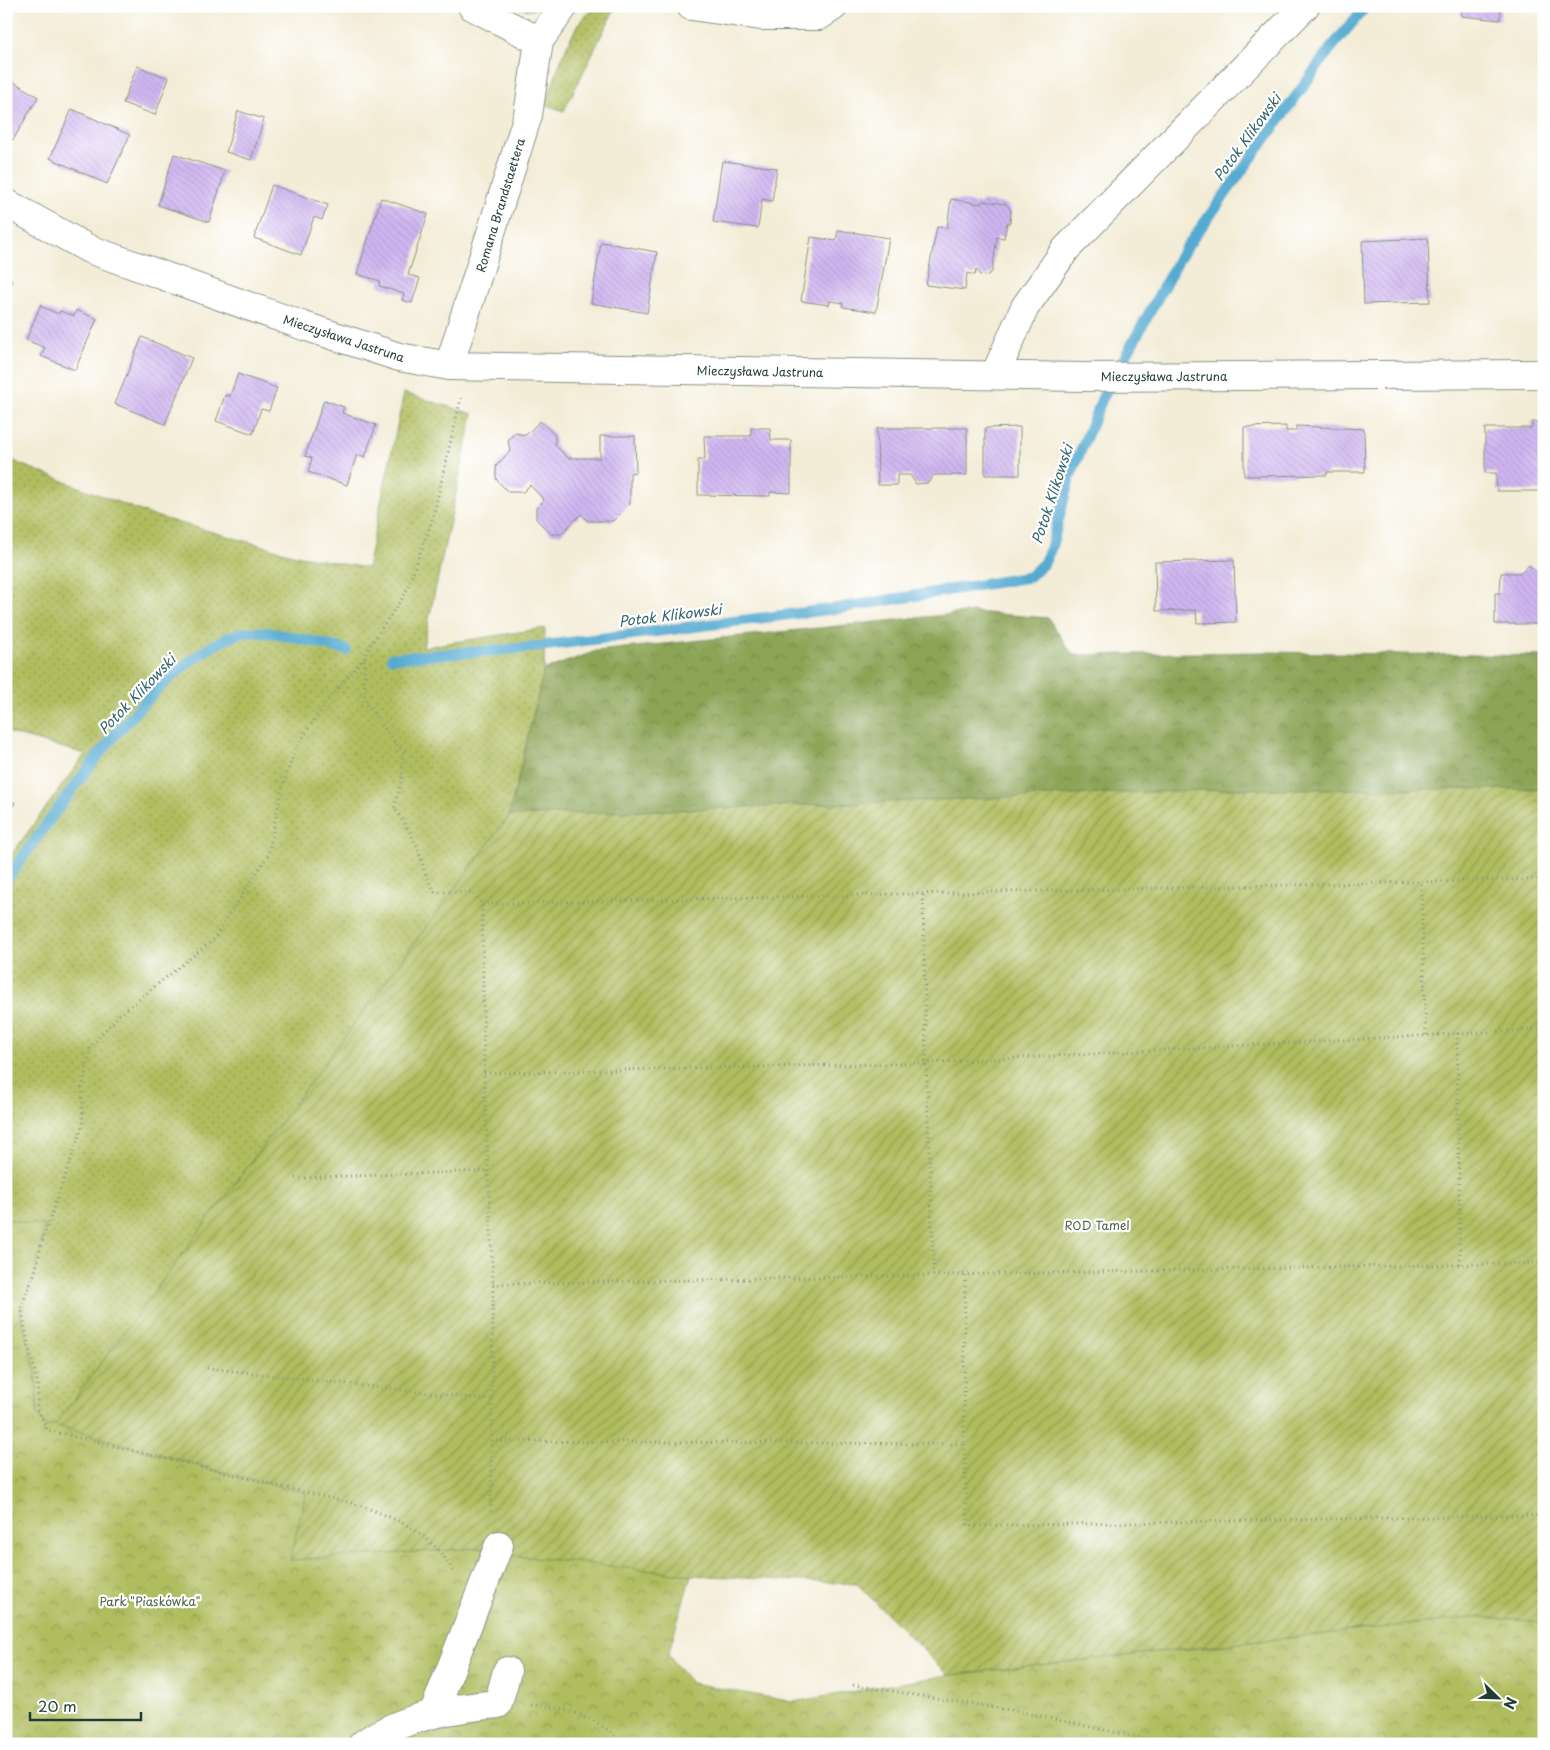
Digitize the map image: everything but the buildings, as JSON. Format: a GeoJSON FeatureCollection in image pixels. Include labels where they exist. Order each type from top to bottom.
{"type":"FeatureCollection","features":[{"type":"Feature","properties":{"kind":"street"},"geometry":{"type":"LineString","coordinates":[[472,6],[539,41]]}},
{"type":"Feature","properties":{"kind":"street","name":"Romana Brandstaettera"},"geometry":{"type":"LineString","coordinates":[[459,366],[528,115],[539,41],[564,6]]}},
{"type":"Feature","properties":{"kind":"street"},"geometry":{"type":"LineString","coordinates":[[691,6],[761,16],[819,16],[834,6]]}},
{"type":"Feature","properties":{"kind":"street"},"geometry":{"type":"LineString","coordinates":[[995,376],[1025,307],[1066,249],[1305,6]]}},
{"type":"Feature","properties":{"kind":"street","name":"Mieczysława Jastruna"},"geometry":{"type":"LineString","coordinates":[[6,203],[89,249],[399,358],[459,366],[1102,377],[1544,374]]}},
{"type":"Feature","properties":{"kind":"street"},"geometry":{"type":"LineString","coordinates":[[423,1717],[499,1546]]}},
{"type":"Feature","properties":{"kind":"street"},"geometry":{"type":"LineString","coordinates":[[363,1744],[374,1737],[423,1717],[468,1706],[498,1704],[507,1671]]}},
{"type":"Feature","properties":{"kind":"path"},"geometry":{"type":"LineString","coordinates":[[457,1579],[430,1540],[400,1520],[359,1505],[47,1430],[37,1408],[38,1384],[28,1344],[22,1306],[35,1273],[43,1239],[83,1124],[82,1088],[91,1046],[119,1015],[213,940],[268,855],[281,792],[295,750],[319,712],[364,658],[371,644],[405,594],[432,521],[459,366]]}},
{"type":"Feature","properties":{"kind":"path"},"geometry":{"type":"LineString","coordinates":[[364,658],[365,702],[403,754],[402,779],[394,808],[408,827],[419,852],[424,875],[435,892],[472,892],[482,904],[484,1073],[493,1284],[490,1518]]}},
{"type":"Feature","properties":{"kind":"path"},"geometry":{"type":"LineString","coordinates":[[482,904],[1421,884],[1544,879]]}},
{"type":"Feature","properties":{"kind":"path"},"geometry":{"type":"LineString","coordinates":[[1421,884],[1426,1035]]}},
{"type":"Feature","properties":{"kind":"path"},"geometry":{"type":"LineString","coordinates":[[923,895],[926,1063],[934,1274]]}},
{"type":"Feature","properties":{"kind":"path"},"geometry":{"type":"LineString","coordinates":[[484,1073],[926,1063],[1544,1029]]}},
{"type":"Feature","properties":{"kind":"path"},"geometry":{"type":"LineString","coordinates":[[1457,1034],[1460,1265]]}},
{"type":"Feature","properties":{"kind":"path"},"geometry":{"type":"LineString","coordinates":[[295,1178],[488,1171]]}},
{"type":"Feature","properties":{"kind":"path"},"geometry":{"type":"LineString","coordinates":[[493,1284],[965,1273],[1544,1264]]}},
{"type":"Feature","properties":{"kind":"path"},"geometry":{"type":"LineString","coordinates":[[965,1273],[964,1444],[968,1526],[1544,1515]]}},
{"type":"Feature","properties":{"kind":"path"},"geometry":{"type":"LineString","coordinates":[[208,1368],[492,1400]]}},
{"type":"Feature","properties":{"kind":"path"},"geometry":{"type":"LineString","coordinates":[[492,1442],[964,1444]]}},
{"type":"Feature","properties":{"kind":"path"},"geometry":{"type":"LineString","coordinates":[[853,1686],[1017,1711],[1170,1744]]}},
{"type":"Feature","properties":{"kind":"path"},"geometry":{"type":"LineString","coordinates":[[498,1704],[546,1706],[576,1712],[613,1733],[623,1744]]}},
{"type":"Feature","properties":{"kind":"green space"},"geometry":{"type":"Polygon","coordinates":[[[511,6],[547,6],[531,10],[511,6]]]}},
{"type":"Feature","properties":{"kind":"green space"},"geometry":{"type":"Polygon","coordinates":[[[602,6],[616,6],[564,111],[546,105],[573,33],[591,11],[602,6]]]}},
{"type":"Feature","properties":{"kind":"green space"},"geometry":{"type":"Polygon","coordinates":[[[404,393],[473,414],[423,647],[545,628],[544,670],[509,816],[55,1425],[46,1427],[37,1414],[36,1373],[20,1313],[36,1269],[45,1226],[6,1219],[6,862],[85,754],[6,732],[6,456],[20,464],[151,515],[300,556],[367,568],[404,393]]]}},
{"type":"Feature","properties":{"kind":"green space"},"geometry":{"type":"Polygon","coordinates":[[[973,612],[1048,618],[1073,655],[1258,652],[1544,656],[1544,789],[1238,789],[509,816],[544,670],[596,651],[973,612]]]}},
{"type":"Feature","properties":{"kind":"green space","name":"ROD Tamel"},"geometry":{"type":"Polygon","coordinates":[[[1238,789],[1544,789],[1544,1622],[1479,1617],[948,1675],[857,1584],[691,1575],[508,1555],[482,1548],[290,1560],[306,1493],[218,1471],[55,1425],[509,816],[1238,789]]]}},
{"type":"Feature","properties":{"kind":"green space","name":"Park \"Piaskówka\""},"geometry":{"type":"Polygon","coordinates":[[[6,1219],[45,1226],[36,1269],[20,1313],[36,1373],[37,1414],[46,1427],[55,1425],[218,1471],[306,1493],[291,1560],[476,1548],[691,1575],[668,1655],[691,1683],[793,1702],[948,1675],[1479,1617],[1544,1622],[1544,1744],[6,1744],[6,1219]]]}},
{"type":"Feature","properties":{"kind":"waterway","name":"Potok Klikowski"},"geometry":{"type":"LineString","coordinates":[[392,658],[526,648],[840,608],[1029,577],[1044,563],[1051,548],[1069,479],[1102,399],[1181,255],[1331,48],[1366,6]]}},
{"type":"Feature","properties":{"kind":"waterway","name":"Potok Klikowski"},"geometry":{"type":"LineString","coordinates":[[6,880],[110,741],[141,706],[172,676],[205,651],[238,634],[248,632],[276,634],[346,650]]}}]}
